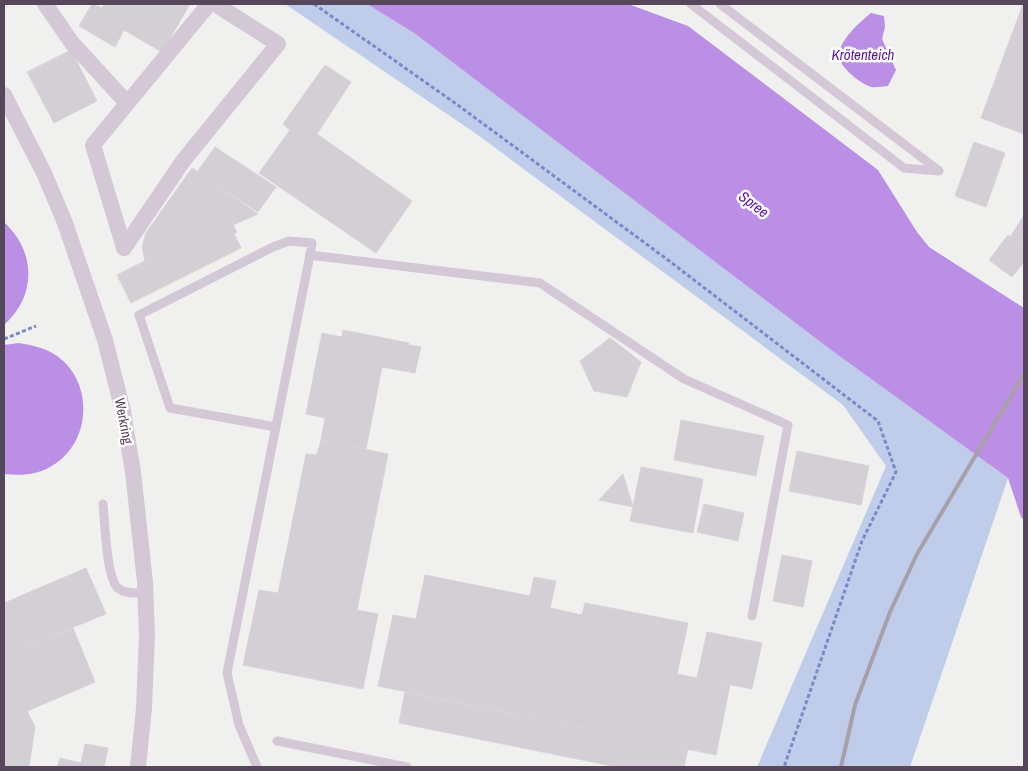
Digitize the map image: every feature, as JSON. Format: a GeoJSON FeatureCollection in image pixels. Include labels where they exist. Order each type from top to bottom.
{"type":"FeatureCollection","features":[{"type":"Feature","properties":{"kind":"street"},"geometry":{"type":"LineString","coordinates":[[45,4],[72,43],[127,103]]}},
{"type":"Feature","properties":{"kind":"street"},"geometry":{"type":"LineString","coordinates":[[209,4],[93,145],[124,248],[183,161],[278,44],[215,4]]}},
{"type":"Feature","properties":{"kind":"street","name":"Werkring"},"geometry":{"type":"LineString","coordinates":[[4,95],[44,173],[65,223],[105,340],[123,411],[132,463],[146,593],[144,708],[138,767]]}},
{"type":"Feature","properties":{"kind":"lane"},"geometry":{"type":"LineString","coordinates":[[692,4],[904,168],[939,171],[720,4]]}},
{"type":"Feature","properties":{"kind":"lane"},"geometry":{"type":"LineString","coordinates":[[257,767],[239,725],[227,673],[276,427],[310,255],[312,243],[290,241],[273,246],[138,314],[170,408],[276,427]]}},
{"type":"Feature","properties":{"kind":"lane"},"geometry":{"type":"LineString","coordinates":[[310,255],[540,283],[684,379],[788,425],[752,616]]}},
{"type":"Feature","properties":{"kind":"lane"},"geometry":{"type":"LineString","coordinates":[[104,504],[113,582],[118,589],[126,592],[146,593]]}},
{"type":"Feature","properties":{"kind":"lane"},"geometry":{"type":"LineString","coordinates":[[277,742],[407,767]]}},
{"type":"Feature","properties":{"kind":"path"},"geometry":{"type":"LineString","coordinates":[[314,4],[455,103],[652,248],[878,421],[896,472],[862,541],[784,767]]}},
{"type":"Feature","properties":{"kind":"path"},"geometry":{"type":"LineString","coordinates":[[4,339],[36,326]]}},
{"type":"Feature","properties":{"kind":"shaded area"},"geometry":{"type":"Polygon","coordinates":[[[285,4],[367,4],[414,33],[831,350],[1008,478],[910,767],[757,767],[886,466],[843,405],[475,133],[285,4]]]}},
{"type":"Feature","properties":{"kind":"water","name":"Spree"},"geometry":{"type":"Polygon","coordinates":[[[367,4],[628,4],[688,26],[878,170],[917,232],[929,247],[1024,308],[1024,520],[1021,517],[1008,478],[831,350],[414,33],[367,4]]]}},
{"type":"Feature","properties":{"kind":"water","name":"Krötenteich"},"geometry":{"type":"Polygon","coordinates":[[[871,13],[884,16],[885,27],[882,39],[896,70],[888,86],[868,86],[847,71],[840,61],[839,56],[842,44],[856,26],[871,13]]]}},
{"type":"Feature","properties":{"kind":"water"},"geometry":{"type":"Polygon","coordinates":[[[4,222],[15,234],[22,247],[27,260],[28,274],[27,287],[22,300],[15,313],[4,325],[4,222]]]}},
{"type":"Feature","properties":{"kind":"water"},"geometry":{"type":"Polygon","coordinates":[[[18,343],[54,354],[67,365],[76,378],[81,393],[83,409],[82,425],[76,440],[67,453],[49,468],[30,474],[17,475],[4,474],[4,345],[18,343]]]}},
{"type":"Feature","properties":{"kind":"building"},"geometry":{"type":"Polygon","coordinates":[[[92,4],[102,8],[105,4],[190,4],[162,52],[124,30],[115,47],[79,26],[92,4]]]}},
{"type":"Feature","properties":{"kind":"building"},"geometry":{"type":"Polygon","coordinates":[[[1024,4],[1024,134],[981,118],[1024,4]]]}},
{"type":"Feature","properties":{"kind":"building"},"geometry":{"type":"Polygon","coordinates":[[[71,50],[97,101],[54,123],[27,72],[71,50]]]}},
{"type":"Feature","properties":{"kind":"building"},"geometry":{"type":"Polygon","coordinates":[[[325,65],[351,82],[317,134],[412,201],[376,253],[259,173],[290,130],[283,124],[325,65]]]}},
{"type":"Feature","properties":{"kind":"building"},"geometry":{"type":"Polygon","coordinates":[[[974,142],[1005,153],[986,207],[955,196],[974,142]]]}},
{"type":"Feature","properties":{"kind":"building"},"geometry":{"type":"Polygon","coordinates":[[[215,147],[276,187],[258,212],[197,172],[215,147]]]}},
{"type":"Feature","properties":{"kind":"building"},"geometry":{"type":"Polygon","coordinates":[[[192,168],[258,214],[233,225],[232,223],[225,226],[222,222],[145,261],[142,247],[146,233],[192,168]]]}},
{"type":"Feature","properties":{"kind":"building"},"geometry":{"type":"Polygon","coordinates":[[[1024,215],[1024,248],[1010,237],[1024,215]]]}},
{"type":"Feature","properties":{"kind":"building"},"geometry":{"type":"Polygon","coordinates":[[[222,222],[225,226],[232,223],[237,232],[234,234],[241,248],[131,303],[117,275],[222,222]]]}},
{"type":"Feature","properties":{"kind":"building"},"geometry":{"type":"Polygon","coordinates":[[[1008,235],[1024,248],[1024,262],[1012,277],[989,260],[1008,235]]]}},
{"type":"Feature","properties":{"kind":"building"},"geometry":{"type":"Polygon","coordinates":[[[343,330],[421,347],[415,373],[382,367],[366,449],[321,440],[325,418],[306,414],[322,333],[342,337],[343,330]]]}},
{"type":"Feature","properties":{"kind":"building"},"geometry":{"type":"Polygon","coordinates":[[[610,338],[641,362],[627,397],[594,391],[580,361],[610,338]]]}},
{"type":"Feature","properties":{"kind":"building"},"geometry":{"type":"Polygon","coordinates":[[[681,420],[764,436],[756,476],[674,460],[681,420]]]}},
{"type":"Feature","properties":{"kind":"building"},"geometry":{"type":"Polygon","coordinates":[[[321,440],[388,454],[357,610],[378,614],[363,689],[243,665],[259,590],[278,593],[306,454],[317,455],[321,440]]]}},
{"type":"Feature","properties":{"kind":"building"},"geometry":{"type":"Polygon","coordinates":[[[797,451],[869,466],[861,505],[789,491],[797,451]]]}},
{"type":"Feature","properties":{"kind":"building"},"geometry":{"type":"Polygon","coordinates":[[[641,467],[703,479],[693,533],[630,521],[641,467]]]}},
{"type":"Feature","properties":{"kind":"building"},"geometry":{"type":"Polygon","coordinates":[[[623,474],[633,507],[599,500],[623,474]]]}},
{"type":"Feature","properties":{"kind":"building"},"geometry":{"type":"Polygon","coordinates":[[[704,504],[744,513],[738,541],[697,532],[704,504]]]}},
{"type":"Feature","properties":{"kind":"building"},"geometry":{"type":"Polygon","coordinates":[[[782,555],[812,561],[803,607],[773,601],[782,555]]]}},
{"type":"Feature","properties":{"kind":"building"},"geometry":{"type":"Polygon","coordinates":[[[86,568],[106,614],[4,655],[4,603],[86,568]]]}},
{"type":"Feature","properties":{"kind":"building"},"geometry":{"type":"Polygon","coordinates":[[[425,575],[530,596],[534,577],[556,581],[550,608],[582,615],[585,603],[688,623],[677,674],[730,685],[716,755],[378,686],[393,615],[416,619],[425,575]]]}},
{"type":"Feature","properties":{"kind":"building"},"geometry":{"type":"Polygon","coordinates":[[[73,628],[95,682],[4,721],[4,655],[73,628]]]}},
{"type":"Feature","properties":{"kind":"building"},"geometry":{"type":"Polygon","coordinates":[[[707,632],[762,643],[752,689],[697,678],[707,632]]]}},
{"type":"Feature","properties":{"kind":"building"},"geometry":{"type":"Polygon","coordinates":[[[405,692],[688,749],[684,767],[617,767],[399,723],[405,692]]]}},
{"type":"Feature","properties":{"kind":"building"},"geometry":{"type":"Polygon","coordinates":[[[27,711],[35,727],[29,767],[4,767],[4,721],[27,711]]]}},
{"type":"Feature","properties":{"kind":"building"},"geometry":{"type":"Polygon","coordinates":[[[85,744],[108,748],[104,767],[57,767],[60,758],[81,763],[85,744]]]}},
{"type":"Feature","properties":{"kind":"railway"},"geometry":{"type":"LineString","coordinates":[[841,767],[855,705],[890,612],[917,554],[1024,374]]}}]}
